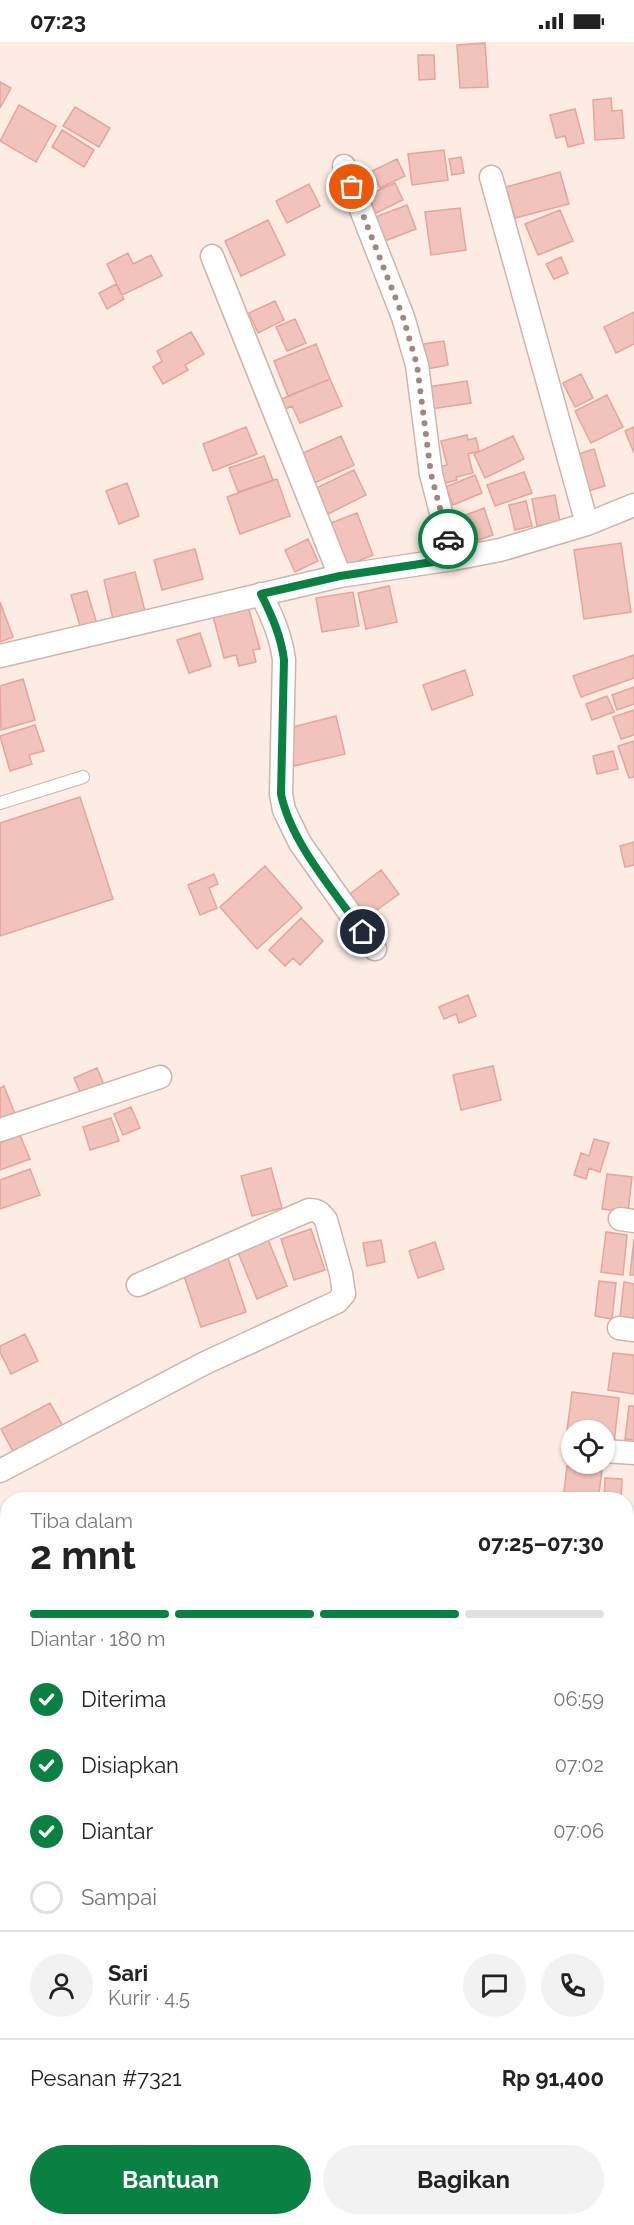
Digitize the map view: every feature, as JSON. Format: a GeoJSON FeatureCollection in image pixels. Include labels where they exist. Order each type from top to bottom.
{"type":"FeatureCollection","features":[{"type":"Feature","properties":{"kind":"street"},"geometry":{"type":"LineString","coordinates":[[344,166],[403,317],[417,365],[431,474],[453,559]]}},
{"type":"Feature","properties":{"kind":"street"},"geometry":{"type":"LineString","coordinates":[[491,177],[587,524]]}},
{"type":"Feature","properties":{"kind":"street"},"geometry":{"type":"LineString","coordinates":[[212,256],[340,576]]}},
{"type":"Feature","properties":{"kind":"street"},"geometry":{"type":"LineString","coordinates":[[0,656],[340,576],[500,550],[587,524],[634,505]]}},
{"type":"Feature","properties":{"kind":"street"},"geometry":{"type":"LineString","coordinates":[[261,594],[276,623],[282,642],[284,660],[281,794],[284,810],[300,843],[375,949]]}},
{"type":"Feature","properties":{"kind":"street"},"geometry":{"type":"LineString","coordinates":[[0,1130],[160,1077]]}},
{"type":"Feature","properties":{"kind":"street"},"geometry":{"type":"LineString","coordinates":[[0,1471],[205,1363],[337,1302],[344,1294],[327,1220],[316,1210],[309,1210],[138,1285]]}},
{"type":"Feature","properties":{"kind":"street"},"geometry":{"type":"LineString","coordinates":[[615,1451],[634,1453]]}},
{"type":"Feature","properties":{"kind":"lane"},"geometry":{"type":"LineString","coordinates":[[0,803],[83,777]]}},
{"type":"Feature","properties":{"kind":"building"},"geometry":{"type":"Polygon","coordinates":[[[485,43],[488,87],[460,88],[457,45],[485,43]]]}},
{"type":"Feature","properties":{"kind":"building"},"geometry":{"type":"Polygon","coordinates":[[[418,55],[434,55],[435,79],[419,80],[418,55]]]}},
{"type":"Feature","properties":{"kind":"building"},"geometry":{"type":"Polygon","coordinates":[[[0,82],[11,88],[0,108],[0,82]]]}},
{"type":"Feature","properties":{"kind":"building"},"geometry":{"type":"Polygon","coordinates":[[[611,98],[612,111],[622,110],[624,138],[595,140],[593,100],[611,98]]]}},
{"type":"Feature","properties":{"kind":"building"},"geometry":{"type":"Polygon","coordinates":[[[19,105],[56,126],[36,162],[0,141],[19,105]]]}},
{"type":"Feature","properties":{"kind":"building"},"geometry":{"type":"Polygon","coordinates":[[[75,107],[110,128],[99,147],[63,126],[75,107]]]}},
{"type":"Feature","properties":{"kind":"building"},"geometry":{"type":"Polygon","coordinates":[[[575,109],[584,143],[568,147],[565,136],[556,138],[550,115],[575,109]]]}},
{"type":"Feature","properties":{"kind":"building"},"geometry":{"type":"Polygon","coordinates":[[[62,130],[94,150],[84,167],[52,147],[62,130]]]}},
{"type":"Feature","properties":{"kind":"building"},"geometry":{"type":"Polygon","coordinates":[[[444,150],[448,180],[412,185],[408,154],[444,150]]]}},
{"type":"Feature","properties":{"kind":"building"},"geometry":{"type":"Polygon","coordinates":[[[461,157],[464,173],[452,175],[449,159],[461,157]]]}},
{"type":"Feature","properties":{"kind":"building"},"geometry":{"type":"Polygon","coordinates":[[[397,159],[405,176],[380,188],[372,171],[397,159]]]}},
{"type":"Feature","properties":{"kind":"building"},"geometry":{"type":"Polygon","coordinates":[[[560,172],[569,204],[515,218],[506,187],[560,172]]]}},
{"type":"Feature","properties":{"kind":"building"},"geometry":{"type":"Polygon","coordinates":[[[395,183],[403,200],[376,213],[368,195],[395,183]]]}},
{"type":"Feature","properties":{"kind":"building"},"geometry":{"type":"Polygon","coordinates":[[[309,184],[320,206],[287,223],[276,201],[309,184]]]}},
{"type":"Feature","properties":{"kind":"building"},"geometry":{"type":"Polygon","coordinates":[[[407,205],[416,229],[382,242],[373,218],[407,205]]]}},
{"type":"Feature","properties":{"kind":"building"},"geometry":{"type":"Polygon","coordinates":[[[460,208],[466,250],[431,255],[425,212],[460,208]]]}},
{"type":"Feature","properties":{"kind":"building"},"geometry":{"type":"Polygon","coordinates":[[[560,210],[573,241],[538,255],[525,224],[560,210]]]}},
{"type":"Feature","properties":{"kind":"building"},"geometry":{"type":"Polygon","coordinates":[[[268,220],[285,255],[241,276],[225,241],[268,220]]]}},
{"type":"Feature","properties":{"kind":"building"},"geometry":{"type":"Polygon","coordinates":[[[128,253],[133,264],[151,255],[162,276],[122,295],[107,264],[128,253]]]}},
{"type":"Feature","properties":{"kind":"building"},"geometry":{"type":"Polygon","coordinates":[[[561,257],[568,273],[554,279],[546,264],[561,257]]]}},
{"type":"Feature","properties":{"kind":"building"},"geometry":{"type":"Polygon","coordinates":[[[116,284],[124,299],[107,309],[99,293],[116,284]]]}},
{"type":"Feature","properties":{"kind":"building"},"geometry":{"type":"Polygon","coordinates":[[[275,301],[284,320],[258,333],[249,313],[275,301]]]}},
{"type":"Feature","properties":{"kind":"building"},"geometry":{"type":"Polygon","coordinates":[[[634,312],[634,344],[616,353],[604,327],[634,312]]]}},
{"type":"Feature","properties":{"kind":"building"},"geometry":{"type":"Polygon","coordinates":[[[295,319],[306,343],[287,351],[276,327],[295,319]]]}},
{"type":"Feature","properties":{"kind":"building"},"geometry":{"type":"Polygon","coordinates":[[[191,332],[204,354],[185,365],[188,370],[163,384],[153,367],[162,361],[157,351],[191,332]]]}},
{"type":"Feature","properties":{"kind":"building"},"geometry":{"type":"Polygon","coordinates":[[[444,341],[448,365],[427,369],[423,344],[444,341]]]}},
{"type":"Feature","properties":{"kind":"building"},"geometry":{"type":"Polygon","coordinates":[[[316,344],[330,379],[288,396],[274,361],[316,344]]]}},
{"type":"Feature","properties":{"kind":"building"},"geometry":{"type":"Polygon","coordinates":[[[581,374],[593,398],[575,407],[563,383],[581,374]]]}},
{"type":"Feature","properties":{"kind":"building"},"geometry":{"type":"Polygon","coordinates":[[[330,379],[342,406],[300,423],[292,406],[281,411],[277,401],[330,379]]]}},
{"type":"Feature","properties":{"kind":"building"},"geometry":{"type":"Polygon","coordinates":[[[467,381],[471,403],[431,409],[428,387],[467,381]]]}},
{"type":"Feature","properties":{"kind":"building"},"geometry":{"type":"Polygon","coordinates":[[[607,395],[623,427],[591,443],[575,411],[607,395]]]}},
{"type":"Feature","properties":{"kind":"building"},"geometry":{"type":"Polygon","coordinates":[[[246,427],[257,454],[213,471],[203,444],[246,427]]]}},
{"type":"Feature","properties":{"kind":"building"},"geometry":{"type":"Polygon","coordinates":[[[634,427],[634,453],[625,431],[634,427]]]}},
{"type":"Feature","properties":{"kind":"building"},"geometry":{"type":"Polygon","coordinates":[[[467,435],[468,440],[476,438],[479,451],[468,454],[473,473],[438,485],[434,468],[447,465],[441,441],[467,435]]]}},
{"type":"Feature","properties":{"kind":"building"},"geometry":{"type":"Polygon","coordinates":[[[341,436],[354,465],[312,484],[299,455],[341,436]]]}},
{"type":"Feature","properties":{"kind":"building"},"geometry":{"type":"Polygon","coordinates":[[[513,436],[524,459],[485,478],[474,454],[513,436]]]}},
{"type":"Feature","properties":{"kind":"building"},"geometry":{"type":"Polygon","coordinates":[[[594,449],[605,486],[581,493],[570,457],[594,449]]]}},
{"type":"Feature","properties":{"kind":"building"},"geometry":{"type":"Polygon","coordinates":[[[264,456],[273,480],[238,492],[229,468],[264,456]]]}},
{"type":"Feature","properties":{"kind":"building"},"geometry":{"type":"Polygon","coordinates":[[[354,470],[366,495],[322,517],[310,491],[354,470]]]}},
{"type":"Feature","properties":{"kind":"building"},"geometry":{"type":"Polygon","coordinates":[[[524,472],[532,493],[495,506],[487,485],[524,472]]]}},
{"type":"Feature","properties":{"kind":"building"},"geometry":{"type":"Polygon","coordinates":[[[475,475],[482,493],[453,505],[446,487],[475,475]]]}},
{"type":"Feature","properties":{"kind":"building"},"geometry":{"type":"Polygon","coordinates":[[[277,479],[290,516],[240,534],[227,497],[277,479]]]}},
{"type":"Feature","properties":{"kind":"building"},"geometry":{"type":"Polygon","coordinates":[[[127,483],[139,516],[119,524],[106,491],[127,483]]]}},
{"type":"Feature","properties":{"kind":"building"},"geometry":{"type":"Polygon","coordinates":[[[555,495],[560,522],[537,526],[532,499],[555,495]]]}},
{"type":"Feature","properties":{"kind":"building"},"geometry":{"type":"Polygon","coordinates":[[[526,501],[532,526],[515,530],[509,505],[526,501]]]}},
{"type":"Feature","properties":{"kind":"building"},"geometry":{"type":"Polygon","coordinates":[[[484,508],[493,535],[467,544],[458,518],[484,508]]]}},
{"type":"Feature","properties":{"kind":"building"},"geometry":{"type":"Polygon","coordinates":[[[357,513],[373,555],[343,567],[326,525],[357,513]]]}},
{"type":"Feature","properties":{"kind":"building"},"geometry":{"type":"Polygon","coordinates":[[[308,539],[318,561],[295,572],[285,550],[308,539]]]}},
{"type":"Feature","properties":{"kind":"building"},"geometry":{"type":"Polygon","coordinates":[[[621,543],[631,612],[584,619],[574,550],[621,543]]]}},
{"type":"Feature","properties":{"kind":"building"},"geometry":{"type":"Polygon","coordinates":[[[195,549],[203,579],[162,590],[154,560],[195,549]]]}},
{"type":"Feature","properties":{"kind":"building"},"geometry":{"type":"Polygon","coordinates":[[[135,572],[145,611],[113,619],[104,580],[135,572]]]}},
{"type":"Feature","properties":{"kind":"building"},"geometry":{"type":"Polygon","coordinates":[[[389,586],[397,622],[366,629],[358,593],[389,586]]]}},
{"type":"Feature","properties":{"kind":"building"},"geometry":{"type":"Polygon","coordinates":[[[87,591],[97,624],[81,629],[71,595],[87,591]]]}},
{"type":"Feature","properties":{"kind":"building"},"geometry":{"type":"Polygon","coordinates":[[[353,592],[359,626],[322,632],[316,598],[353,592]]]}},
{"type":"Feature","properties":{"kind":"building"},"geometry":{"type":"Polygon","coordinates":[[[0,602],[13,637],[0,642],[0,602]]]}},
{"type":"Feature","properties":{"kind":"building"},"geometry":{"type":"Polygon","coordinates":[[[248,606],[260,649],[253,650],[256,662],[239,666],[236,655],[224,658],[213,616],[248,606]]]}},
{"type":"Feature","properties":{"kind":"building"},"geometry":{"type":"Polygon","coordinates":[[[200,633],[211,666],[189,673],[177,640],[200,633]]]}},
{"type":"Feature","properties":{"kind":"building"},"geometry":{"type":"Polygon","coordinates":[[[634,655],[634,678],[581,697],[573,676],[634,655]]]}},
{"type":"Feature","properties":{"kind":"building"},"geometry":{"type":"Polygon","coordinates":[[[465,670],[473,695],[432,710],[423,685],[465,670]]]}},
{"type":"Feature","properties":{"kind":"building"},"geometry":{"type":"Polygon","coordinates":[[[23,679],[35,720],[1,730],[0,686],[23,679]]]}},
{"type":"Feature","properties":{"kind":"building"},"geometry":{"type":"Polygon","coordinates":[[[634,687],[634,704],[617,710],[612,695],[634,687]]]}},
{"type":"Feature","properties":{"kind":"building"},"geometry":{"type":"Polygon","coordinates":[[[607,696],[614,712],[592,720],[586,704],[607,696]]]}},
{"type":"Feature","properties":{"kind":"building"},"geometry":{"type":"Polygon","coordinates":[[[634,710],[634,735],[621,739],[613,717],[634,710]]]}},
{"type":"Feature","properties":{"kind":"building"},"geometry":{"type":"Polygon","coordinates":[[[336,716],[345,754],[294,766],[285,729],[336,716]]]}},
{"type":"Feature","properties":{"kind":"building"},"geometry":{"type":"Polygon","coordinates":[[[35,725],[44,751],[29,755],[32,764],[10,771],[0,736],[35,725]]]}},
{"type":"Feature","properties":{"kind":"building"},"geometry":{"type":"Polygon","coordinates":[[[634,741],[634,777],[629,778],[618,746],[634,741]]]}},
{"type":"Feature","properties":{"kind":"building"},"geometry":{"type":"Polygon","coordinates":[[[613,751],[618,769],[597,774],[593,756],[613,751]]]}},
{"type":"Feature","properties":{"kind":"building"},"geometry":{"type":"Polygon","coordinates":[[[80,797],[113,899],[0,936],[0,823],[80,797]]]}},
{"type":"Feature","properties":{"kind":"building"},"geometry":{"type":"Polygon","coordinates":[[[634,842],[634,865],[625,867],[620,846],[634,842]]]}},
{"type":"Feature","properties":{"kind":"building"},"geometry":{"type":"Polygon","coordinates":[[[265,866],[302,908],[257,949],[220,907],[265,866]]]}},
{"type":"Feature","properties":{"kind":"building"},"geometry":{"type":"Polygon","coordinates":[[[381,870],[399,894],[367,917],[350,894],[381,870]]]}},
{"type":"Feature","properties":{"kind":"building"},"geometry":{"type":"Polygon","coordinates":[[[214,874],[218,884],[209,888],[217,908],[200,915],[188,885],[214,874]]]}},
{"type":"Feature","properties":{"kind":"building"},"geometry":{"type":"Polygon","coordinates":[[[301,918],[323,941],[300,965],[293,958],[285,966],[269,950],[301,918]]]}},
{"type":"Feature","properties":{"kind":"building"},"geometry":{"type":"Polygon","coordinates":[[[468,995],[476,1016],[459,1023],[456,1014],[444,1019],[439,1007],[468,995]]]}},
{"type":"Feature","properties":{"kind":"building"},"geometry":{"type":"Polygon","coordinates":[[[493,1066],[501,1100],[461,1110],[453,1075],[493,1066]]]}},
{"type":"Feature","properties":{"kind":"building"},"geometry":{"type":"Polygon","coordinates":[[[97,1068],[105,1087],[82,1097],[74,1078],[97,1068]]]}},
{"type":"Feature","properties":{"kind":"building"},"geometry":{"type":"Polygon","coordinates":[[[4,1086],[15,1114],[0,1120],[0,1088],[4,1086]]]}},
{"type":"Feature","properties":{"kind":"building"},"geometry":{"type":"Polygon","coordinates":[[[131,1107],[140,1128],[123,1135],[114,1114],[131,1107]]]}},
{"type":"Feature","properties":{"kind":"building"},"geometry":{"type":"Polygon","coordinates":[[[111,1118],[119,1141],[90,1150],[83,1127],[111,1118]]]}},
{"type":"Feature","properties":{"kind":"building"},"geometry":{"type":"Polygon","coordinates":[[[20,1135],[30,1159],[0,1170],[0,1143],[20,1135]]]}},
{"type":"Feature","properties":{"kind":"building"},"geometry":{"type":"Polygon","coordinates":[[[594,1139],[609,1143],[600,1172],[589,1168],[586,1179],[574,1175],[581,1153],[589,1156],[594,1139]]]}},
{"type":"Feature","properties":{"kind":"building"},"geometry":{"type":"Polygon","coordinates":[[[271,1168],[282,1208],[252,1216],[241,1176],[271,1168]]]}},
{"type":"Feature","properties":{"kind":"building"},"geometry":{"type":"Polygon","coordinates":[[[30,1169],[40,1195],[0,1209],[0,1180],[30,1169]]]}},
{"type":"Feature","properties":{"kind":"building"},"geometry":{"type":"Polygon","coordinates":[[[607,1174],[632,1177],[628,1212],[602,1209],[607,1174]]]}},
{"type":"Feature","properties":{"kind":"building"},"geometry":{"type":"Polygon","coordinates":[[[311,1229],[325,1270],[294,1280],[281,1239],[311,1229]]]}},
{"type":"Feature","properties":{"kind":"building"},"geometry":{"type":"Polygon","coordinates":[[[606,1232],[627,1235],[623,1275],[601,1272],[606,1232]]]}},
{"type":"Feature","properties":{"kind":"building"},"geometry":{"type":"Polygon","coordinates":[[[267,1237],[287,1286],[257,1299],[237,1250],[267,1237]]]}},
{"type":"Feature","properties":{"kind":"building"},"geometry":{"type":"Polygon","coordinates":[[[634,1239],[634,1275],[630,1275],[634,1239]]]}},
{"type":"Feature","properties":{"kind":"building"},"geometry":{"type":"Polygon","coordinates":[[[381,1240],[385,1262],[367,1266],[363,1243],[381,1240]]]}},
{"type":"Feature","properties":{"kind":"building"},"geometry":{"type":"Polygon","coordinates":[[[435,1242],[444,1269],[418,1278],[409,1251],[435,1242]]]}},
{"type":"Feature","properties":{"kind":"building"},"geometry":{"type":"Polygon","coordinates":[[[228,1258],[246,1312],[201,1327],[183,1273],[228,1258]]]}},
{"type":"Feature","properties":{"kind":"building"},"geometry":{"type":"Polygon","coordinates":[[[599,1281],[616,1283],[612,1319],[595,1316],[599,1281]]]}},
{"type":"Feature","properties":{"kind":"building"},"geometry":{"type":"Polygon","coordinates":[[[624,1282],[634,1284],[634,1318],[620,1317],[624,1282]]]}},
{"type":"Feature","properties":{"kind":"building"},"geometry":{"type":"Polygon","coordinates":[[[25,1334],[38,1361],[11,1374],[0,1352],[0,1346],[25,1334]]]}},
{"type":"Feature","properties":{"kind":"building"},"geometry":{"type":"Polygon","coordinates":[[[613,1353],[634,1355],[634,1394],[608,1390],[613,1353]]]}},
{"type":"Feature","properties":{"kind":"building"},"geometry":{"type":"Polygon","coordinates":[[[572,1392],[619,1398],[615,1435],[615,1420],[568,1420],[572,1392]]]}},
{"type":"Feature","properties":{"kind":"building"},"geometry":{"type":"Polygon","coordinates":[[[50,1403],[64,1428],[15,1455],[1,1429],[50,1403]]]}},
{"type":"Feature","properties":{"kind":"building"},"geometry":{"type":"Polygon","coordinates":[[[629,1406],[634,1406],[634,1440],[625,1439],[629,1406]]]}},
{"type":"Feature","properties":{"kind":"building"},"geometry":{"type":"Polygon","coordinates":[[[566,1474],[602,1474],[599,1492],[564,1492],[566,1474]]]}},
{"type":"Feature","properties":{"kind":"building"},"geometry":{"type":"Polygon","coordinates":[[[605,1478],[622,1479],[621,1492],[604,1492],[605,1478]]]}},
{"type":"Feature","properties":{"kind":"way so far"},"geometry":{"type":"LineString","coordinates":[[352,187],[403,317],[417,365],[431,474],[448,539]]}},
{"type":"Feature","properties":{"kind":"route"},"geometry":{"type":"LineString","coordinates":[[363,932],[300,843],[284,810],[281,794],[284,660],[282,642],[276,623],[261,594],[340,576],[453,559],[448,539]]}}]}
